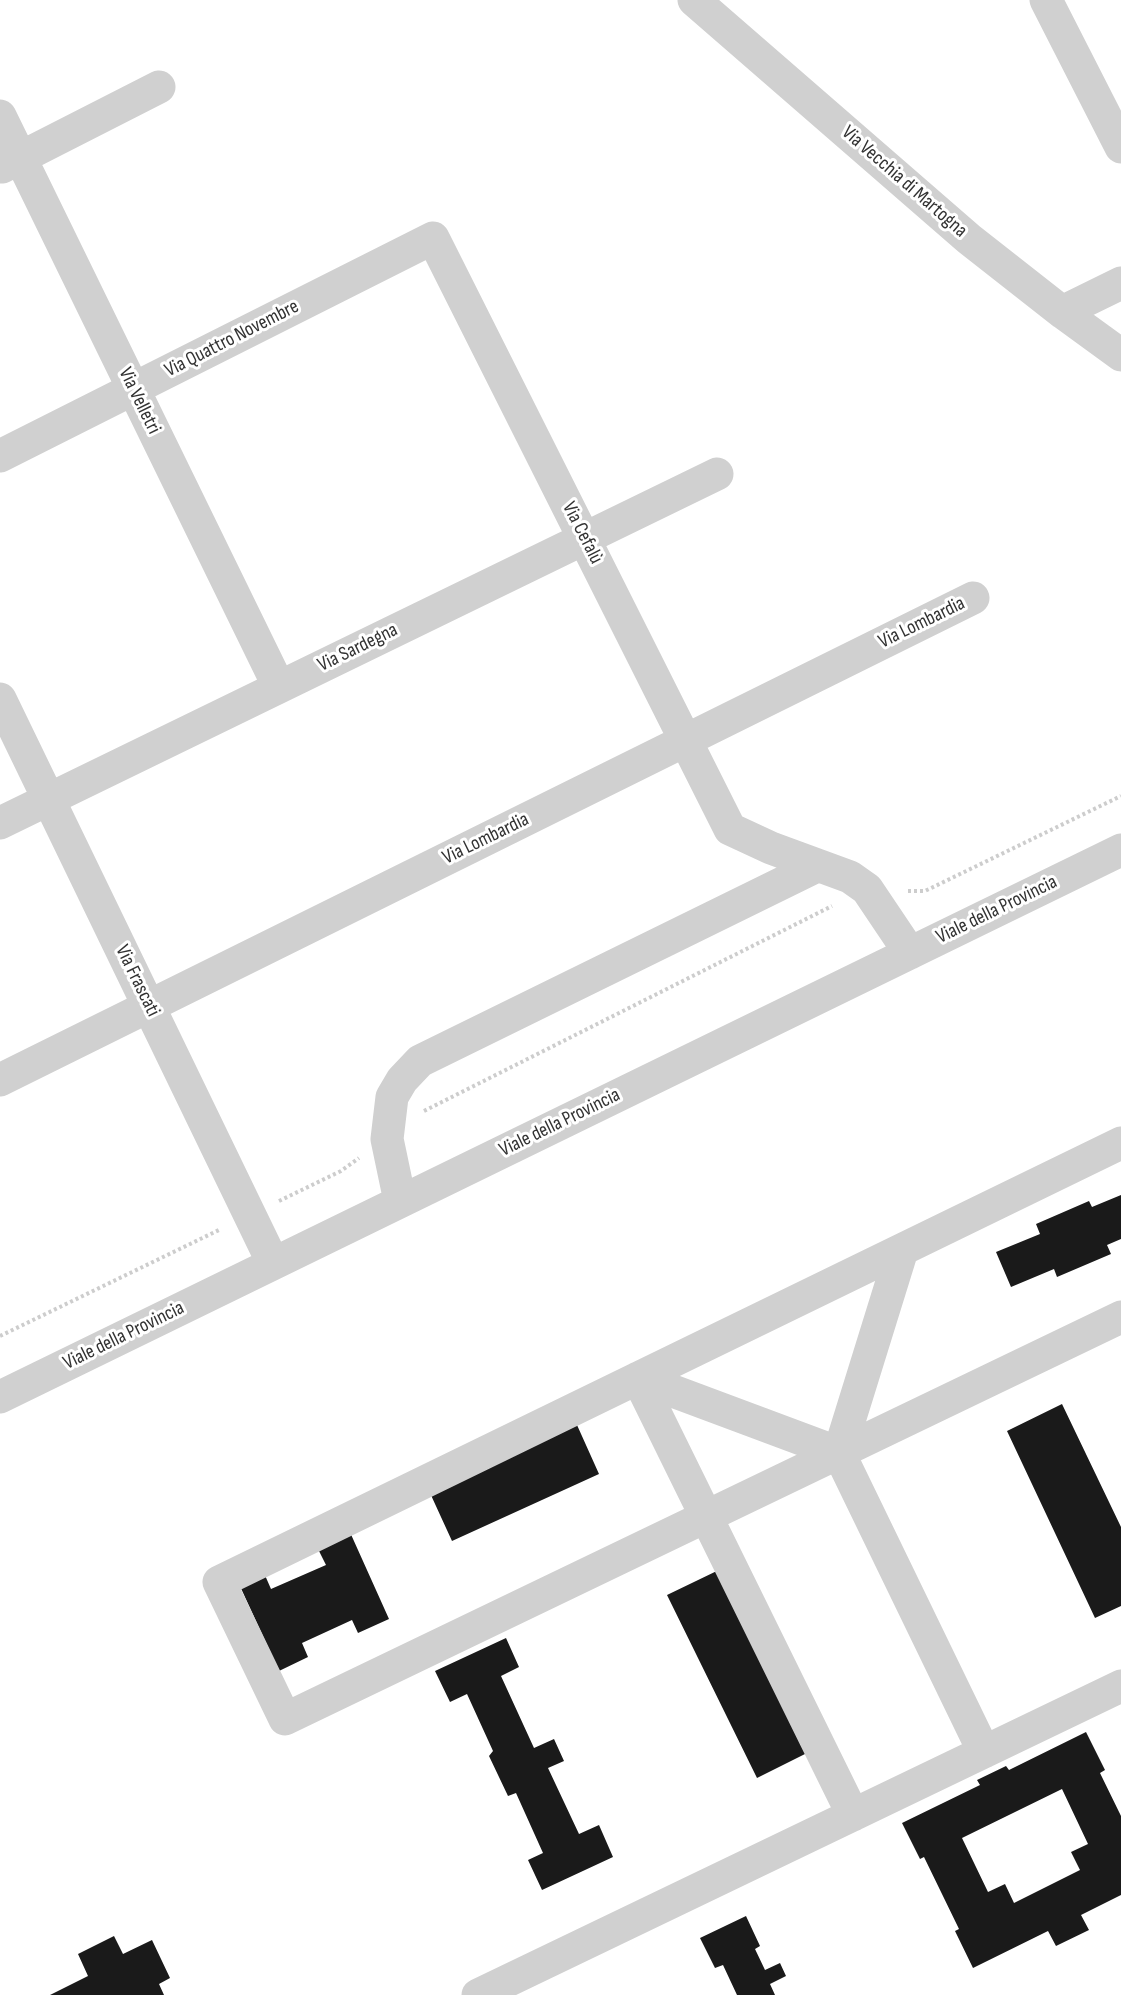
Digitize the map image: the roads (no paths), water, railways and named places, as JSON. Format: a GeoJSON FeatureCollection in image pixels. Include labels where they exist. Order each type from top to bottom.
{"type":"FeatureCollection","features":[{"type":"Feature","properties":{"kind":"street","name":"Via Vecchia di Martogna"},"geometry":{"type":"LineString","coordinates":[[694,0],[969,239],[1121,355]]}},
{"type":"Feature","properties":{"kind":"street"},"geometry":{"type":"LineString","coordinates":[[1046,0],[1121,147]]}},
{"type":"Feature","properties":{"kind":"street"},"geometry":{"type":"LineString","coordinates":[[10,163],[159,87]]}},
{"type":"Feature","properties":{"kind":"street","name":"Via Velletri"},"geometry":{"type":"LineString","coordinates":[[0,116],[10,163],[133,389],[279,687]]}},
{"type":"Feature","properties":{"kind":"street","name":"Via Quattro Novembre"},"geometry":{"type":"LineString","coordinates":[[0,456],[433,237]]}},
{"type":"Feature","properties":{"kind":"street","name":"Via Cefalù"},"geometry":{"type":"LineString","coordinates":[[433,237],[730,829],[817,866]]}},
{"type":"Feature","properties":{"kind":"street"},"geometry":{"type":"LineString","coordinates":[[1062,312],[1121,283]]}},
{"type":"Feature","properties":{"kind":"street","name":"Via Sardegna"},"geometry":{"type":"LineString","coordinates":[[0,822],[717,474]]}},
{"type":"Feature","properties":{"kind":"street","name":"Via Lombardia"},"geometry":{"type":"LineString","coordinates":[[0,1080],[973,598]]}},
{"type":"Feature","properties":{"kind":"street","name":"Via Frascati"},"geometry":{"type":"LineString","coordinates":[[0,699],[273,1263]]}},
{"type":"Feature","properties":{"kind":"street","name":"Viale della Provincia"},"geometry":{"type":"LineString","coordinates":[[0,1396],[1121,850]]}},
{"type":"Feature","properties":{"kind":"street"},"geometry":{"type":"LineString","coordinates":[[400,1201],[387,1139],[392,1097],[402,1080],[420,1061],[817,866],[850,877],[867,889],[910,953]]}},
{"type":"Feature","properties":{"kind":"street"},"geometry":{"type":"LineString","coordinates":[[1121,1143],[219,1582],[285,1719],[1121,1317]]}},
{"type":"Feature","properties":{"kind":"street"},"geometry":{"type":"LineString","coordinates":[[902,1250],[839,1453],[984,1752]]}},
{"type":"Feature","properties":{"kind":"street"},"geometry":{"type":"LineString","coordinates":[[638,1378],[839,1453]]}},
{"type":"Feature","properties":{"kind":"street"},"geometry":{"type":"LineString","coordinates":[[638,1378],[853,1815]]}},
{"type":"Feature","properties":{"kind":"street"},"geometry":{"type":"LineString","coordinates":[[477,1995],[1121,1686]]}}]}
